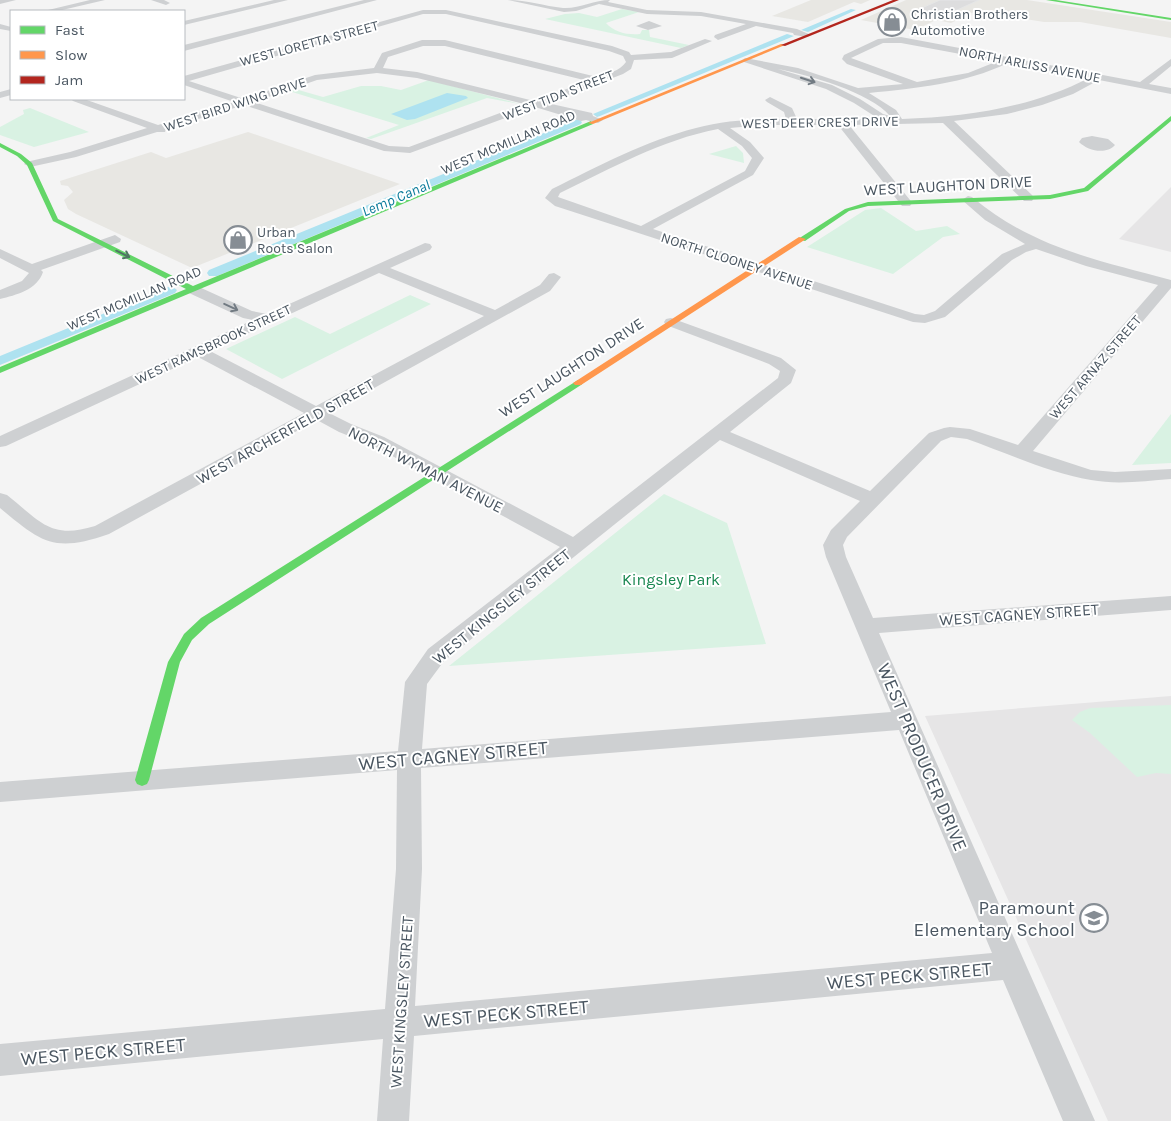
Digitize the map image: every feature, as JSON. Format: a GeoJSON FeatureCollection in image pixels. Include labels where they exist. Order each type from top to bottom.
{"type":"FeatureCollection","features":[{"type":"Feature","properties":{"kind":"street"},"geometry":{"type":"LineString","coordinates":[[0,2],[12,0]]}},
{"type":"Feature","properties":{"kind":"street"},"geometry":{"type":"LineString","coordinates":[[53,10],[102,0]]}},
{"type":"Feature","properties":{"kind":"street"},"geometry":{"type":"LineString","coordinates":[[155,0],[166,3]]}},
{"type":"Feature","properties":{"kind":"street"},"geometry":{"type":"LineString","coordinates":[[185,23],[278,0]]}},
{"type":"Feature","properties":{"kind":"street"},"geometry":{"type":"LineString","coordinates":[[185,48],[373,0]]}},
{"type":"Feature","properties":{"kind":"street"},"geometry":{"type":"LineString","coordinates":[[1048,0],[1083,2],[1171,19]]}},
{"type":"Feature","properties":{"kind":"street"},"geometry":{"type":"LineString","coordinates":[[510,3],[522,2],[569,10],[602,1],[647,12],[702,14],[802,34]]}},
{"type":"Feature","properties":{"kind":"street","name":"WEST MCMILLAN ROAD"},"geometry":{"type":"LineString","coordinates":[[0,370],[195,283],[209,283],[598,120],[745,61],[802,34],[892,1]]}},
{"type":"Feature","properties":{"kind":"street"},"geometry":{"type":"LineString","coordinates":[[654,24],[666,19],[669,9],[681,4]]}},
{"type":"Feature","properties":{"kind":"street","name":"WEST LORETTA STREET"},"geometry":{"type":"LineString","coordinates":[[185,80],[423,12],[435,11],[470,17]]}},
{"type":"Feature","properties":{"kind":"street"},"geometry":{"type":"LineString","coordinates":[[470,17],[484,13]]}},
{"type":"Feature","properties":{"kind":"street"},"geometry":{"type":"LineString","coordinates":[[470,17],[612,49],[626,54],[629,58]]}},
{"type":"Feature","properties":{"kind":"street"},"geometry":{"type":"LineString","coordinates":[[286,22],[303,27]]}},
{"type":"Feature","properties":{"kind":"street","name":"WEST TIDA STREET"},"geometry":{"type":"LineString","coordinates":[[244,102],[388,149],[418,148],[539,105],[598,80],[628,67],[629,58],[672,55],[708,41],[705,39],[718,37],[754,24]]}},
{"type":"Feature","properties":{"kind":"street"},"geometry":{"type":"LineString","coordinates":[[320,31],[337,36]]}},
{"type":"Feature","properties":{"kind":"street","name":"NORTH ARLISS AVENUE"},"geometry":{"type":"LineString","coordinates":[[915,85],[846,59],[849,55],[888,39],[1171,91]]}},
{"type":"Feature","properties":{"kind":"street"},"geometry":{"type":"LineString","coordinates":[[377,70],[388,53],[434,42],[445,43],[598,80]]}},
{"type":"Feature","properties":{"kind":"street"},"geometry":{"type":"LineString","coordinates":[[840,92],[915,85],[971,74],[1007,60]]}},
{"type":"Feature","properties":{"kind":"street"},"geometry":{"type":"LineString","coordinates":[[745,61],[782,66],[855,90],[896,114],[898,121]]}},
{"type":"Feature","properties":{"kind":"street"},"geometry":{"type":"LineString","coordinates":[[1142,85],[1171,62]]}},
{"type":"Feature","properties":{"kind":"street"},"geometry":{"type":"LineString","coordinates":[[764,65],[763,67],[806,79],[840,92],[879,116],[898,121]]}},
{"type":"Feature","properties":{"kind":"street","name":"WEST BIRD WING DRIVE"},"geometry":{"type":"LineString","coordinates":[[30,164],[72,155],[324,76],[377,70],[417,74],[539,105],[551,105],[588,115],[586,117],[598,120]]}},
{"type":"Feature","properties":{"kind":"street","name":"WEST DEER CREST DRIVE"},"geometry":{"type":"LineString","coordinates":[[551,198],[556,191],[669,138],[720,126],[792,120],[840,122],[898,121],[988,113],[1053,99],[1082,87],[1098,77]]}},
{"type":"Feature","properties":{"kind":"street"},"geometry":{"type":"LineString","coordinates":[[185,80],[244,102]]}},
{"type":"Feature","properties":{"kind":"street"},"geometry":{"type":"LineString","coordinates":[[79,100],[169,133]]}},
{"type":"Feature","properties":{"kind":"street"},"geometry":{"type":"LineString","coordinates":[[770,100],[788,110],[792,120]]}},
{"type":"Feature","properties":{"kind":"street"},"geometry":{"type":"LineString","coordinates":[[944,118],[1028,198]]}},
{"type":"Feature","properties":{"kind":"street","name":"WEST LAUGHTON DRIVE"},"geometry":{"type":"LineString","coordinates":[[142,780],[174,662],[188,637],[205,621],[847,210],[868,204],[1050,197],[1086,190],[1171,118]]}},
{"type":"Feature","properties":{"kind":"street"},"geometry":{"type":"LineString","coordinates":[[840,122],[906,202]]}},
{"type":"Feature","properties":{"kind":"street"},"geometry":{"type":"LineString","coordinates":[[642,230],[749,173],[755,166],[758,158],[753,150],[720,126]]}},
{"type":"Feature","properties":{"kind":"street"},"geometry":{"type":"LineString","coordinates":[[0,145],[20,155],[30,164],[55,220],[101,244],[195,283],[248,315],[269,318]]}},
{"type":"Feature","properties":{"kind":"street"},"geometry":{"type":"LineString","coordinates":[[1109,146],[1133,151]]}},
{"type":"Feature","properties":{"kind":"street","name":"NORTH CLOONEY AVENUE"},"geometry":{"type":"LineString","coordinates":[[551,198],[559,203],[757,268],[903,315],[925,319],[940,314],[1007,257],[1020,249],[1038,244]]}},
{"type":"Feature","properties":{"kind":"street"},"geometry":{"type":"LineString","coordinates":[[968,200],[982,214],[1002,227],[1038,244],[1098,264],[1169,283]]}},
{"type":"Feature","properties":{"kind":"street"},"geometry":{"type":"LineString","coordinates":[[53,213],[67,216],[172,266]]}},
{"type":"Feature","properties":{"kind":"street"},"geometry":{"type":"LineString","coordinates":[[31,269],[115,239]]}},
{"type":"Feature","properties":{"kind":"street","name":"WEST RAMSBROOK STREET"},"geometry":{"type":"LineString","coordinates":[[0,442],[425,247]]}},
{"type":"Feature","properties":{"kind":"street"},"geometry":{"type":"LineString","coordinates":[[0,252],[36,272],[35,277],[30,282],[0,295]]}},
{"type":"Feature","properties":{"kind":"street"},"geometry":{"type":"LineString","coordinates":[[378,268],[495,316]]}},
{"type":"Feature","properties":{"kind":"street","name":"WEST ARCHERFIELD STREET"},"geometry":{"type":"LineString","coordinates":[[0,500],[48,536],[58,539],[72,540],[102,530],[495,316],[545,288],[554,277]]}},
{"type":"Feature","properties":{"kind":"street"},"geometry":{"type":"LineString","coordinates":[[209,283],[262,309],[269,318]]}},
{"type":"Feature","properties":{"kind":"street","name":"WEST ARNAZ STREET"},"geometry":{"type":"LineString","coordinates":[[1022,452],[1169,283]]}},
{"type":"Feature","properties":{"kind":"street","name":"WEST KINGSLEY STREET"},"geometry":{"type":"LineString","coordinates":[[393,1121],[409,869],[409,758],[416,682],[436,655],[785,380],[788,370],[775,361],[671,322]]}},
{"type":"Feature","properties":{"kind":"street","name":"NORTH WYMAN AVENUE"},"geometry":{"type":"LineString","coordinates":[[198,351],[317,413],[378,441],[574,546]]}},
{"type":"Feature","properties":{"kind":"street","name":"WEST PRODUCER DRIVE"},"geometry":{"type":"LineString","coordinates":[[1022,452],[970,434],[950,432],[935,436],[838,534],[834,545],[836,557],[1079,1121]]}},
{"type":"Feature","properties":{"kind":"street"},"geometry":{"type":"LineString","coordinates":[[718,434],[872,499]]}},
{"type":"Feature","properties":{"kind":"street"},"geometry":{"type":"LineString","coordinates":[[1022,452],[1070,470],[1092,475],[1115,477],[1171,474]]}},
{"type":"Feature","properties":{"kind":"street","name":"WEST CAGNEY STREET"},"geometry":{"type":"LineString","coordinates":[[866,626],[1171,602]]}},
{"type":"Feature","properties":{"kind":"street","name":"WEST CAGNEY STREET"},"geometry":{"type":"LineString","coordinates":[[0,792],[906,720]]}},
{"type":"Feature","properties":{"kind":"street","name":"WEST PECK STREET"},"geometry":{"type":"LineString","coordinates":[[0,1060],[1012,965]]}},
{"type":"Feature","properties":{"kind":"shaded area"},"geometry":{"type":"Polygon","coordinates":[[[811,0],[870,0],[861,4],[854,2],[808,22],[772,16],[811,0]]]}},
{"type":"Feature","properties":{"kind":"shaded area"},"geometry":{"type":"Polygon","coordinates":[[[906,0],[1027,0],[1171,22],[1171,38],[1080,22],[1044,22],[976,11],[951,23],[936,20],[915,30],[861,20],[906,0]]]}},
{"type":"Feature","properties":{"kind":"shaded area"},"geometry":{"type":"Polygon","coordinates":[[[248,132],[400,184],[192,268],[76,214],[68,209],[64,200],[73,192],[68,186],[61,185],[60,181],[151,152],[166,158],[248,132]]]}},
{"type":"Feature","properties":{"kind":"shaded area"},"geometry":{"type":"Polygon","coordinates":[[[1171,187],[1171,252],[1119,239],[1171,187]]]}},
{"type":"Feature","properties":{"kind":"shaded area","name":"Paramount Elementary School"},"geometry":{"type":"Polygon","coordinates":[[[1171,696],[1171,1121],[1108,1121],[925,716],[1171,696]]]}},
{"type":"Feature","properties":{"kind":"green space"},"geometry":{"type":"Polygon","coordinates":[[[622,9],[639,12],[606,23],[613,29],[631,34],[640,34],[642,30],[649,30],[650,37],[689,45],[681,48],[545,19],[579,13],[597,17],[622,9]]]}},
{"type":"Feature","properties":{"kind":"green space"},"geometry":{"type":"Polygon","coordinates":[[[429,80],[520,104],[487,98],[371,139],[366,138],[399,125],[289,91],[295,89],[323,97],[361,86],[381,86],[401,90],[429,80]]]}},
{"type":"Feature","properties":{"kind":"green space"},"geometry":{"type":"Polygon","coordinates":[[[30,108],[89,132],[34,147],[0,135],[0,127],[24,114],[23,110],[30,108]]]}},
{"type":"Feature","properties":{"kind":"green space"},"geometry":{"type":"Polygon","coordinates":[[[736,146],[743,153],[744,163],[709,154],[736,146]]]}},
{"type":"Feature","properties":{"kind":"green space"},"geometry":{"type":"Polygon","coordinates":[[[881,208],[916,231],[947,226],[960,234],[943,237],[893,274],[807,247],[865,210],[881,208]]]}},
{"type":"Feature","properties":{"kind":"green space"},"geometry":{"type":"Polygon","coordinates":[[[410,295],[431,304],[282,379],[226,349],[295,317],[330,334],[410,295]]]}},
{"type":"Feature","properties":{"kind":"green space"},"geometry":{"type":"Polygon","coordinates":[[[1171,414],[1171,463],[1132,465],[1171,414]]]}},
{"type":"Feature","properties":{"kind":"green space","name":"Kingsley Park"},"geometry":{"type":"Polygon","coordinates":[[[664,494],[727,523],[766,644],[449,666],[664,494]]]}},
{"type":"Feature","properties":{"kind":"green space"},"geometry":{"type":"Polygon","coordinates":[[[1171,705],[1171,774],[1156,773],[1137,777],[1090,733],[1072,720],[1080,712],[1090,708],[1171,705]]]}},
{"type":"Feature","properties":{"kind":"water"},"geometry":{"type":"Polygon","coordinates":[[[447,93],[468,98],[415,119],[407,120],[391,114],[447,93]]]}},
{"type":"Feature","properties":{"kind":"building"},"geometry":{"type":"Polygon","coordinates":[[[940,0],[979,0],[944,16],[915,11],[940,0]]]}},
{"type":"Feature","properties":{"kind":"waterway","name":"Lemp Canal"},"geometry":{"type":"LineString","coordinates":[[805,30],[853,10]]}},
{"type":"Feature","properties":{"kind":"waterway","name":"Lemp Canal"},"geometry":{"type":"LineString","coordinates":[[597,114],[790,36]]}},
{"type":"Feature","properties":{"kind":"waterway","name":"Lemp Canal"},"geometry":{"type":"LineString","coordinates":[[213,273],[578,122]]}},
{"type":"Feature","properties":{"kind":"waterway","name":"Lemp Canal"},"geometry":{"type":"LineString","coordinates":[[0,361],[171,290]]}},
{"type":"Feature","properties":{"kind":"traffic: fast"},"geometry":{"type":"LineString","coordinates":[[1048,0],[1171,19]]}},
{"type":"Feature","properties":{"kind":"traffic: fast"},"geometry":{"type":"LineString","coordinates":[[802,239],[847,210],[868,204],[1050,197],[1086,190],[1171,118]]}},
{"type":"Feature","properties":{"kind":"traffic: fast"},"geometry":{"type":"LineString","coordinates":[[0,370],[591,123]]}},
{"type":"Feature","properties":{"kind":"traffic: fast"},"geometry":{"type":"LineString","coordinates":[[0,145],[19,155],[30,164],[55,220],[194,290]]}},
{"type":"Feature","properties":{"kind":"traffic: fast"},"geometry":{"type":"LineString","coordinates":[[142,780],[174,662],[188,637],[205,621],[578,383]]}},
{"type":"Feature","properties":{"kind":"traffic: slow"},"geometry":{"type":"LineString","coordinates":[[591,123],[783,45]]}},
{"type":"Feature","properties":{"kind":"traffic: slow"},"geometry":{"type":"LineString","coordinates":[[578,383],[802,239]]}},
{"type":"Feature","properties":{"kind":"traffic: jam"},"geometry":{"type":"LineString","coordinates":[[783,45],[897,0]]}},
{"type":"Feature","properties":{"kind":"place","name":"Christian Brothers Automotive"},"geometry":{"type":"Point","coordinates":[892,22]}},
{"type":"Feature","properties":{"kind":"place","name":"Urban Roots Salon"},"geometry":{"type":"Point","coordinates":[238,240]}},
{"type":"Feature","properties":{"kind":"place","name":"Paramount Elementary School"},"geometry":{"type":"Point","coordinates":[1094,918]}}]}
